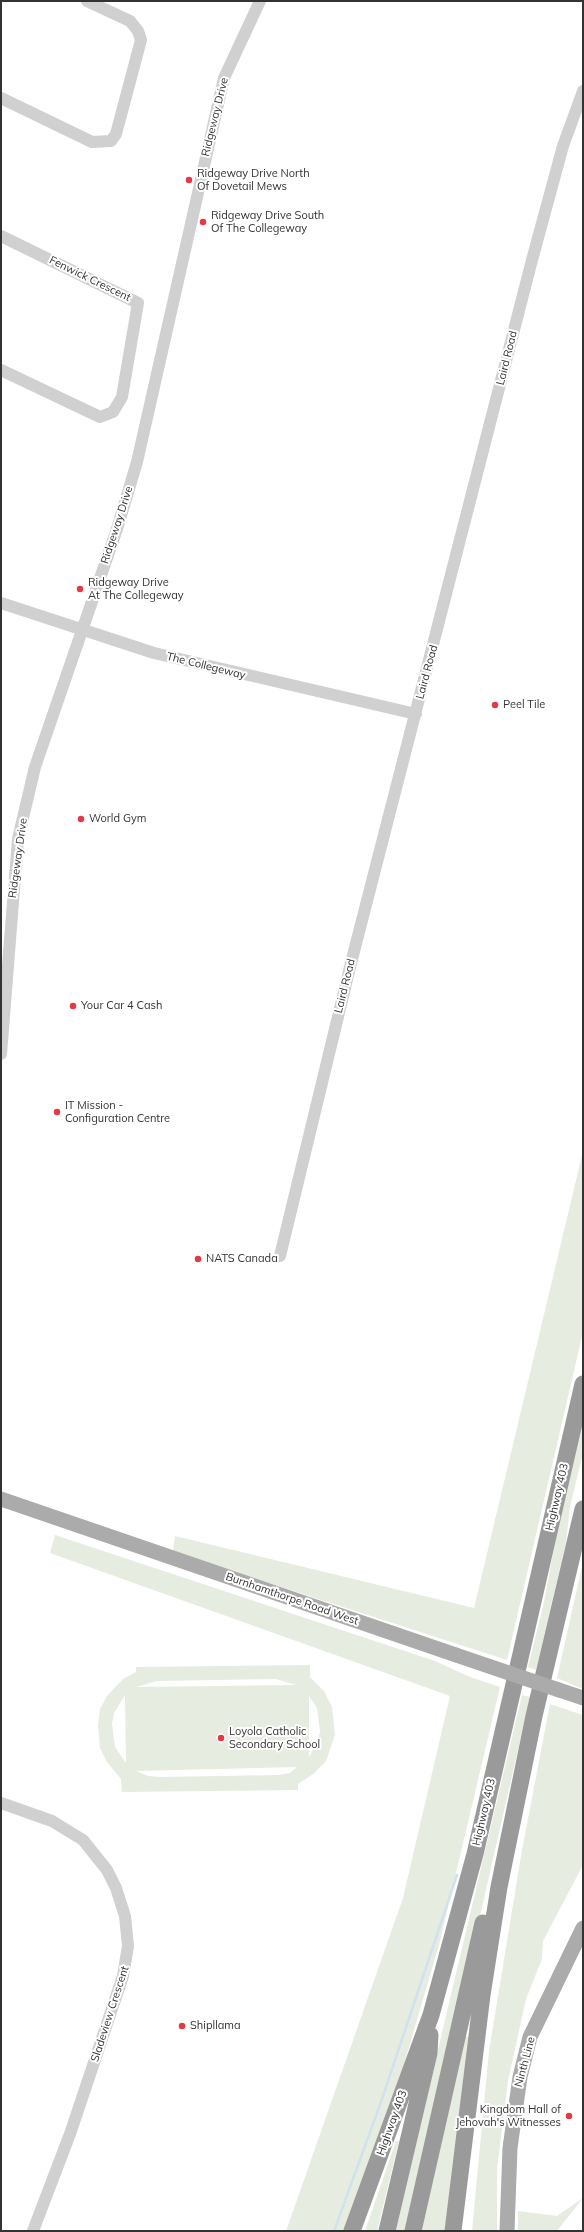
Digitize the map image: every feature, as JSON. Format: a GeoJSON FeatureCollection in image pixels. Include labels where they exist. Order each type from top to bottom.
{"type":"FeatureCollection","features":[{"type":"Feature","properties":{"kind":"highway","name":"Highway 403"},"geometry":{"type":"LineString","coordinates":[[352,2231],[431,2015],[475,1854],[583,1384]]}},
{"type":"Feature","properties":{"kind":"highway"},"geometry":{"type":"LineString","coordinates":[[453,2231],[482,1995],[499,1887],[534,1716],[583,1509]]}},
{"type":"Feature","properties":{"kind":"highway"},"geometry":{"type":"LineString","coordinates":[[413,2231],[488,1900],[499,1887]]}},
{"type":"Feature","properties":{"kind":"highway"},"geometry":{"type":"LineString","coordinates":[[387,2231],[429,2053],[431,2015]]}},
{"type":"Feature","properties":{"kind":"highway"},"geometry":{"type":"LineString","coordinates":[[461,2160],[464,2199],[462,2231]]}},
{"type":"Feature","properties":{"kind":"main road","name":"Burnhamthorpe Road West"},"geometry":{"type":"LineString","coordinates":[[1,1500],[583,1698]]}},
{"type":"Feature","properties":{"kind":"main road","name":"Ninth Line"},"geometry":{"type":"LineString","coordinates":[[507,2231],[510,2148],[520,2077],[530,2037],[583,1928]]}},
{"type":"Feature","properties":{"kind":"street"},"geometry":{"type":"LineString","coordinates":[[1,98],[92,142],[110,141],[116,134],[141,40],[138,31],[130,21],[87,1]]}},
{"type":"Feature","properties":{"kind":"street","name":"Ridgeway Drive"},"geometry":{"type":"LineString","coordinates":[[1,1054],[18,839],[35,766],[137,462],[224,78],[260,1]]}},
{"type":"Feature","properties":{"kind":"street","name":"Laird Road"},"geometry":{"type":"LineString","coordinates":[[280,1256],[351,963],[532,260],[563,146],[583,91]]}},
{"type":"Feature","properties":{"kind":"street","name":"Fenwick Crescent"},"geometry":{"type":"LineString","coordinates":[[1,236],[138,303],[122,397],[113,412],[100,417],[1,370]]}},
{"type":"Feature","properties":{"kind":"street","name":"The Collegeway"},"geometry":{"type":"LineString","coordinates":[[1,603],[154,653],[416,714]]}},
{"type":"Feature","properties":{"kind":"street","name":"Sladeview Crescent"},"geometry":{"type":"LineString","coordinates":[[1,1803],[52,1821],[83,1840],[107,1870],[116,1888],[125,1916],[128,1946],[123,1976],[70,2134],[33,2231]]}},
{"type":"Feature","properties":{"kind":"shaded area"},"geometry":{"type":"Polygon","coordinates":[[[583,1151],[583,1332],[507,1660],[173,1552],[175,1536],[474,1608],[583,1151]]]}},
{"type":"Feature","properties":{"kind":"shaded area"},"geometry":{"type":"Polygon","coordinates":[[[583,1411],[583,1453],[570,1507],[566,1542],[536,1670],[528,1667],[544,1602],[564,1494],[583,1411]]]}},
{"type":"Feature","properties":{"kind":"shaded area"},"geometry":{"type":"Polygon","coordinates":[[[55,1535],[435,1661],[470,1677],[500,1687],[439,1945],[402,2071],[344,2231],[286,2231],[403,1898],[450,1696],[50,1553],[55,1535]]]}},
{"type":"Feature","properties":{"kind":"shaded area"},"geometry":{"type":"Polygon","coordinates":[[[583,1562],[583,1689],[557,1678],[583,1562]]]}},
{"type":"Feature","properties":{"kind":"shaded area"},"geometry":{"type":"Polygon","coordinates":[[[310,1665],[310,1677],[324,1691],[332,1707],[335,1735],[326,1761],[313,1774],[298,1784],[298,1790],[122,1792],[121,1779],[107,1762],[100,1748],[98,1725],[100,1709],[107,1696],[123,1679],[136,1672],[136,1667],[310,1665]],[[276,1679],[157,1681],[136,1687],[296,1685],[276,1679]],[[125,1695],[114,1713],[112,1724],[115,1747],[126,1763],[125,1695]],[[309,1696],[309,1757],[318,1741],[320,1731],[317,1708],[309,1696]],[[297,1767],[136,1771],[148,1776],[159,1777],[279,1775],[290,1773],[297,1767]]]}},
{"type":"Feature","properties":{"kind":"shaded area"},"geometry":{"type":"Polygon","coordinates":[[[522,1695],[530,1697],[408,2231],[395,2231],[522,1695]]]}},
{"type":"Feature","properties":{"kind":"shaded area"},"geometry":{"type":"Polygon","coordinates":[[[550,1704],[583,1715],[583,1865],[543,1941],[542,1959],[526,1999],[508,2081],[497,2169],[497,2231],[472,2231],[489,2051],[522,1850],[550,1704]]]}},
{"type":"Feature","properties":{"kind":"shaded area"},"geometry":{"type":"Polygon","coordinates":[[[465,2037],[468,2037],[446,2231],[421,2231],[465,2037]]]}},
{"type":"Feature","properties":{"kind":"shaded area"},"geometry":{"type":"Polygon","coordinates":[[[396,2141],[399,2141],[377,2231],[365,2231],[396,2141]]]}},
{"type":"Feature","properties":{"kind":"shaded area"},"geometry":{"type":"Polygon","coordinates":[[[583,2198],[557,2231],[518,2231],[518,2211],[557,2216],[583,2198]]]}},
{"type":"Feature","properties":{"kind":"waterway"},"geometry":{"type":"LineString","coordinates":[[334,2231],[381,2102],[457,1875]]}},
{"type":"Feature","properties":{"kind":"place","name":"Ridgeway Drive North Of Dovetail Mews"},"geometry":{"type":"Point","coordinates":[189,180]}},
{"type":"Feature","properties":{"kind":"place","name":"Ridgeway Drive South Of The Collegeway"},"geometry":{"type":"Point","coordinates":[203,222]}},
{"type":"Feature","properties":{"kind":"place","name":"Ridgeway Drive At The Collegeway"},"geometry":{"type":"Point","coordinates":[80,589]}},
{"type":"Feature","properties":{"kind":"place","name":"Peel Tile"},"geometry":{"type":"Point","coordinates":[495,705]}},
{"type":"Feature","properties":{"kind":"place","name":"World Gym"},"geometry":{"type":"Point","coordinates":[81,819]}},
{"type":"Feature","properties":{"kind":"place","name":"Your Car 4 Cash"},"geometry":{"type":"Point","coordinates":[73,1006]}},
{"type":"Feature","properties":{"kind":"place","name":"IT Mission - Configuration Centre"},"geometry":{"type":"Point","coordinates":[57,1112]}},
{"type":"Feature","properties":{"kind":"place","name":"NATS Canada"},"geometry":{"type":"Point","coordinates":[198,1259]}},
{"type":"Feature","properties":{"kind":"place","name":"Loyola Catholic Secondary School"},"geometry":{"type":"Point","coordinates":[221,1738]}},
{"type":"Feature","properties":{"kind":"place","name":"Shipllama"},"geometry":{"type":"Point","coordinates":[182,2026]}},
{"type":"Feature","properties":{"kind":"place","name":"Kingdom Hall of Jehovah's Witnesses"},"geometry":{"type":"Point","coordinates":[569,2116]}}]}
